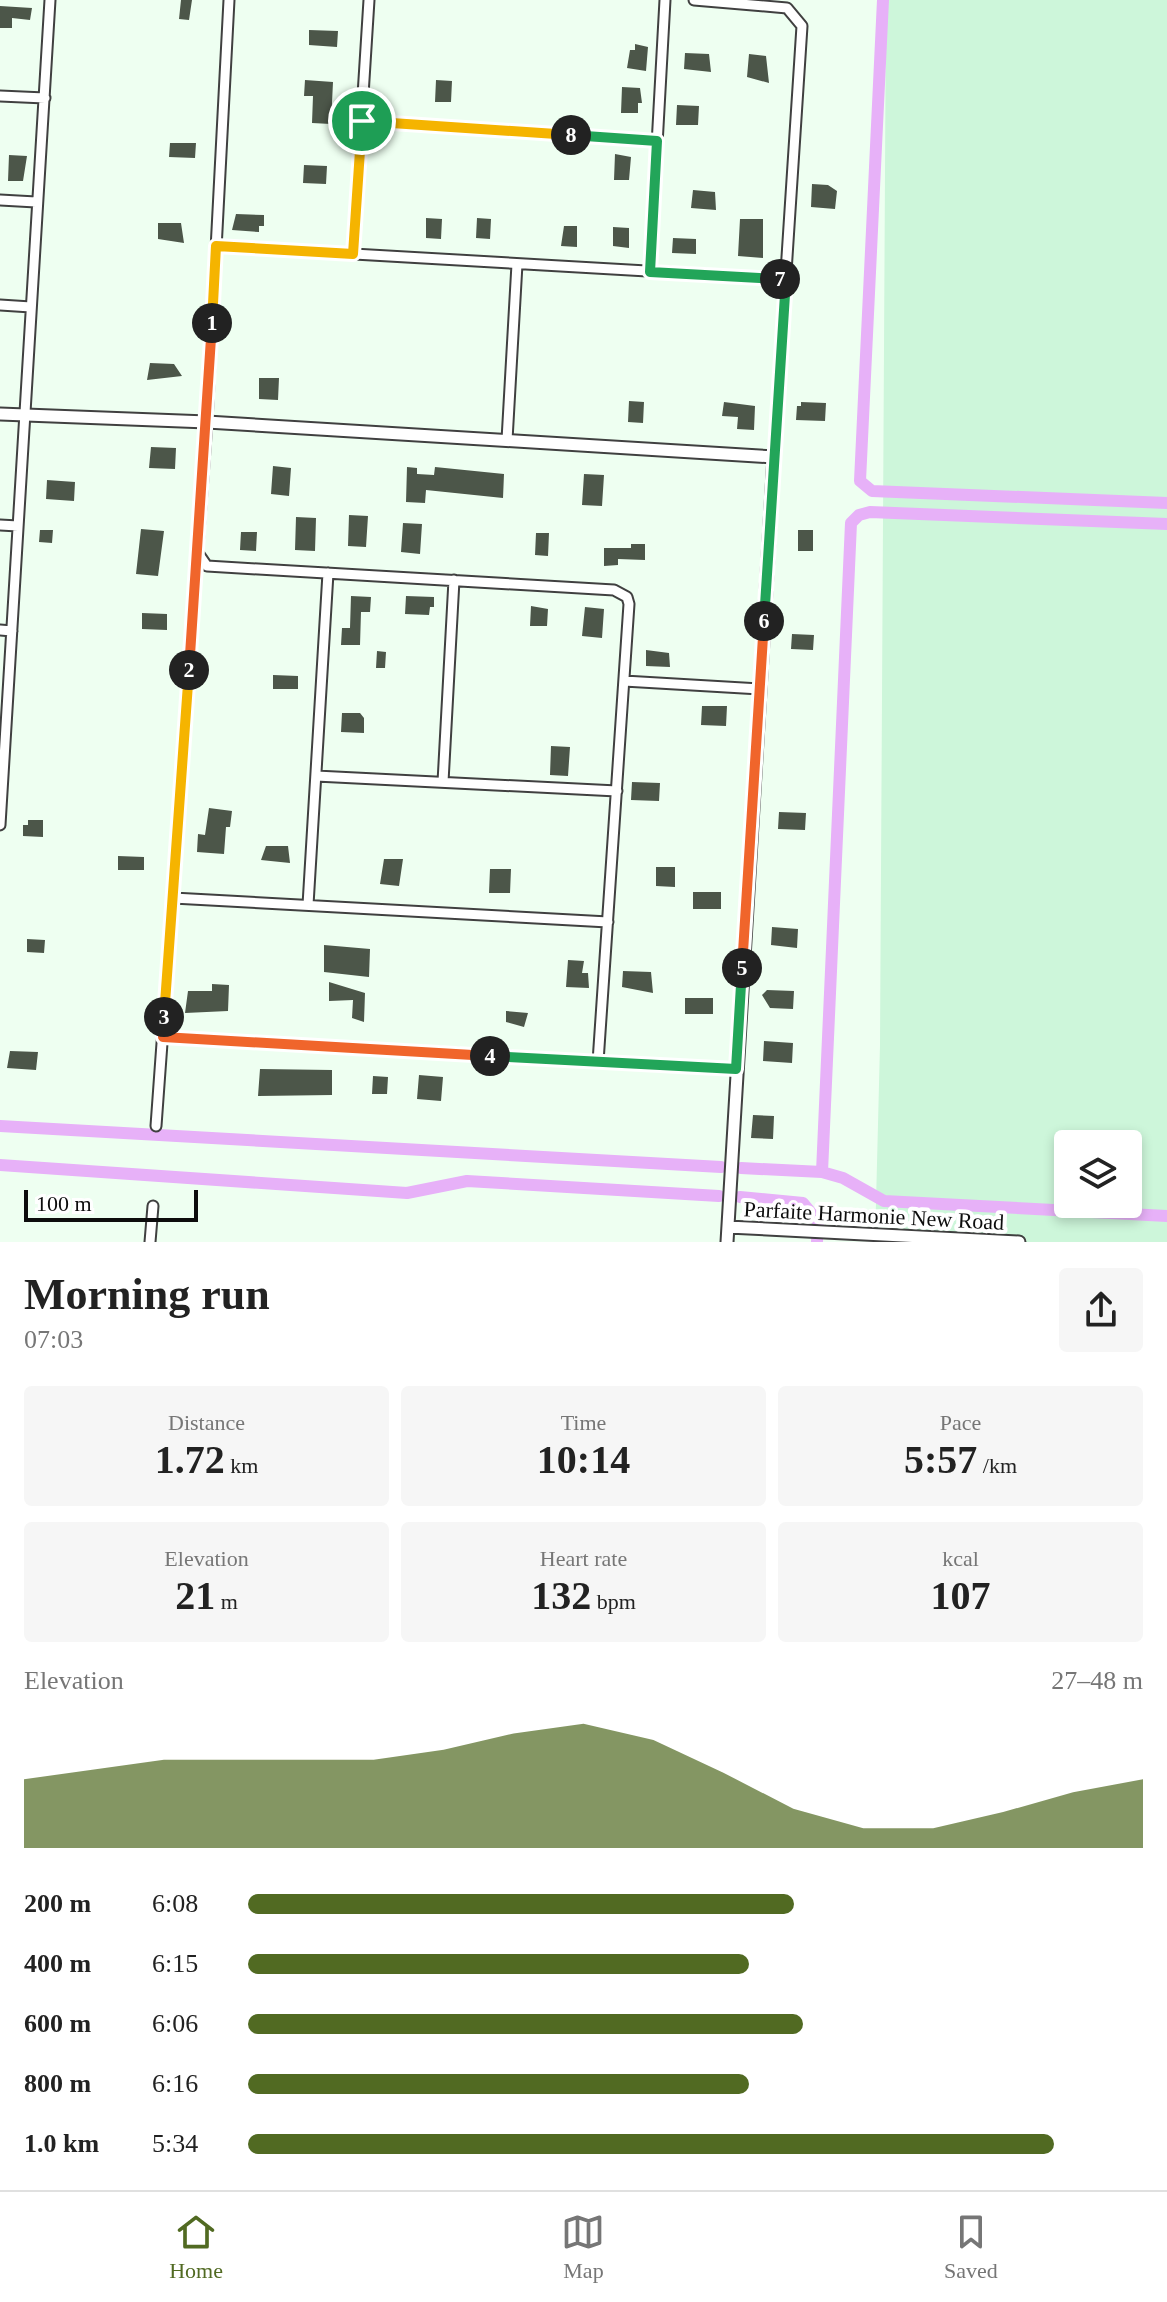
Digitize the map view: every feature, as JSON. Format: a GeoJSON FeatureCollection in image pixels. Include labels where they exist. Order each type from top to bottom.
{"type":"FeatureCollection","features":[{"type":"Feature","properties":{"kind":"street"},"geometry":{"type":"LineString","coordinates":[[0,825],[50,0]]}},
{"type":"Feature","properties":{"kind":"street"},"geometry":{"type":"LineString","coordinates":[[156,1126],[207,422],[229,0]]}},
{"type":"Feature","properties":{"kind":"street"},"geometry":{"type":"LineString","coordinates":[[353,254],[369,0]]}},
{"type":"Feature","properties":{"kind":"street"},"geometry":{"type":"LineString","coordinates":[[650,272],[665,0]]}},
{"type":"Feature","properties":{"kind":"street"},"geometry":{"type":"LineString","coordinates":[[694,0],[787,8],[802,26],[727,1242]]}},
{"type":"Feature","properties":{"kind":"street"},"geometry":{"type":"LineString","coordinates":[[0,96],[45,98]]}},
{"type":"Feature","properties":{"kind":"street"},"geometry":{"type":"LineString","coordinates":[[362,121],[657,141]]}},
{"type":"Feature","properties":{"kind":"street"},"geometry":{"type":"LineString","coordinates":[[0,200],[36,202]]}},
{"type":"Feature","properties":{"kind":"street"},"geometry":{"type":"LineString","coordinates":[[216,246],[786,279]]}},
{"type":"Feature","properties":{"kind":"street"},"geometry":{"type":"LineString","coordinates":[[507,440],[517,264]]}},
{"type":"Feature","properties":{"kind":"street"},"geometry":{"type":"LineString","coordinates":[[0,305],[31,307]]}},
{"type":"Feature","properties":{"kind":"street"},"geometry":{"type":"LineString","coordinates":[[0,414],[207,422],[774,457]]}},
{"type":"Feature","properties":{"kind":"street"},"geometry":{"type":"LineString","coordinates":[[0,525],[18,526]]}},
{"type":"Feature","properties":{"kind":"street"},"geometry":{"type":"LineString","coordinates":[[198,553],[207,566],[621,591],[629,604],[598,1062]]}},
{"type":"Feature","properties":{"kind":"street"},"geometry":{"type":"LineString","coordinates":[[308,905],[328,573]]}},
{"type":"Feature","properties":{"kind":"street"},"geometry":{"type":"LineString","coordinates":[[443,782],[454,580]]}},
{"type":"Feature","properties":{"kind":"street"},"geometry":{"type":"LineString","coordinates":[[0,630],[12,631]]}},
{"type":"Feature","properties":{"kind":"street"},"geometry":{"type":"LineString","coordinates":[[624,681],[760,689]]}},
{"type":"Feature","properties":{"kind":"street"},"geometry":{"type":"LineString","coordinates":[[316,776],[617,791]]}},
{"type":"Feature","properties":{"kind":"street"},"geometry":{"type":"LineString","coordinates":[[173,898],[608,922]]}},
{"type":"Feature","properties":{"kind":"street"},"geometry":{"type":"LineString","coordinates":[[163,1037],[736,1069]]}},
{"type":"Feature","properties":{"kind":"street"},"geometry":{"type":"LineString","coordinates":[[150,1242],[153,1206]]}},
{"type":"Feature","properties":{"kind":"street","name":"Parfaite Harmonie New Road"},"geometry":{"type":"LineString","coordinates":[[728,1227],[1019,1242]]}},
{"type":"Feature","properties":{"kind":"green space"},"geometry":{"type":"Polygon","coordinates":[[[886,0],[1167,0],[1167,1242],[875,1242],[880,1045],[886,0]]]}},
{"type":"Feature","properties":{"kind":"building"},"geometry":{"type":"Polygon","coordinates":[[[181,0],[192,0],[189,20],[179,19],[181,0]]]}},
{"type":"Feature","properties":{"kind":"building"},"geometry":{"type":"Polygon","coordinates":[[[0,6],[32,8],[30,20],[12,18],[12,28],[0,28],[0,6]]]}},
{"type":"Feature","properties":{"kind":"building"},"geometry":{"type":"Polygon","coordinates":[[[309,30],[338,31],[337,47],[309,45],[309,30]]]}},
{"type":"Feature","properties":{"kind":"building"},"geometry":{"type":"Polygon","coordinates":[[[635,44],[648,47],[646,71],[627,68],[630,50],[635,50],[635,44]]]}},
{"type":"Feature","properties":{"kind":"building"},"geometry":{"type":"Polygon","coordinates":[[[685,53],[709,54],[711,72],[684,69],[685,53]]]}},
{"type":"Feature","properties":{"kind":"building"},"geometry":{"type":"Polygon","coordinates":[[[749,54],[766,56],[769,83],[747,77],[749,54]]]}},
{"type":"Feature","properties":{"kind":"building"},"geometry":{"type":"Polygon","coordinates":[[[305,80],[333,82],[331,124],[312,123],[313,96],[304,96],[305,80]]]}},
{"type":"Feature","properties":{"kind":"building"},"geometry":{"type":"Polygon","coordinates":[[[436,80],[452,81],[451,102],[435,102],[436,80]]]}},
{"type":"Feature","properties":{"kind":"building"},"geometry":{"type":"Polygon","coordinates":[[[622,87],[640,88],[642,103],[638,103],[638,113],[621,113],[622,87]]]}},
{"type":"Feature","properties":{"kind":"building"},"geometry":{"type":"Polygon","coordinates":[[[677,105],[699,106],[698,125],[676,125],[677,105]]]}},
{"type":"Feature","properties":{"kind":"building"},"geometry":{"type":"Polygon","coordinates":[[[170,143],[196,143],[195,158],[169,157],[170,143]]]}},
{"type":"Feature","properties":{"kind":"building"},"geometry":{"type":"Polygon","coordinates":[[[615,154],[631,157],[629,180],[614,180],[615,154]]]}},
{"type":"Feature","properties":{"kind":"building"},"geometry":{"type":"Polygon","coordinates":[[[9,155],[27,156],[23,181],[8,181],[9,155]]]}},
{"type":"Feature","properties":{"kind":"building"},"geometry":{"type":"Polygon","coordinates":[[[304,165],[327,166],[326,184],[303,183],[304,165]]]}},
{"type":"Feature","properties":{"kind":"building"},"geometry":{"type":"Polygon","coordinates":[[[812,184],[828,185],[837,191],[835,209],[811,207],[812,184]]]}},
{"type":"Feature","properties":{"kind":"building"},"geometry":{"type":"Polygon","coordinates":[[[693,190],[715,192],[716,210],[691,208],[693,190]]]}},
{"type":"Feature","properties":{"kind":"building"},"geometry":{"type":"Polygon","coordinates":[[[236,214],[264,215],[264,226],[259,226],[259,232],[232,230],[236,214]]]}},
{"type":"Feature","properties":{"kind":"building"},"geometry":{"type":"Polygon","coordinates":[[[426,218],[442,219],[441,239],[426,238],[426,218]]]}},
{"type":"Feature","properties":{"kind":"building"},"geometry":{"type":"Polygon","coordinates":[[[477,218],[491,219],[490,239],[476,238],[477,218]]]}},
{"type":"Feature","properties":{"kind":"building"},"geometry":{"type":"Polygon","coordinates":[[[740,219],[763,219],[763,258],[738,256],[740,219]]]}},
{"type":"Feature","properties":{"kind":"building"},"geometry":{"type":"Polygon","coordinates":[[[158,223],[181,223],[184,243],[158,239],[158,223]]]}},
{"type":"Feature","properties":{"kind":"building"},"geometry":{"type":"Polygon","coordinates":[[[564,226],[577,226],[577,247],[561,246],[564,226]]]}},
{"type":"Feature","properties":{"kind":"building"},"geometry":{"type":"Polygon","coordinates":[[[613,227],[629,228],[629,248],[613,246],[613,227]]]}},
{"type":"Feature","properties":{"kind":"building"},"geometry":{"type":"Polygon","coordinates":[[[673,238],[696,239],[696,254],[672,253],[673,238]]]}},
{"type":"Feature","properties":{"kind":"building"},"geometry":{"type":"Polygon","coordinates":[[[150,363],[174,364],[182,376],[147,380],[150,363]]]}},
{"type":"Feature","properties":{"kind":"building"},"geometry":{"type":"Polygon","coordinates":[[[259,378],[279,378],[278,400],[259,399],[259,378]]]}},
{"type":"Feature","properties":{"kind":"building"},"geometry":{"type":"Polygon","coordinates":[[[629,401],[644,402],[643,423],[628,422],[629,401]]]}},
{"type":"Feature","properties":{"kind":"building"},"geometry":{"type":"Polygon","coordinates":[[[724,402],[755,406],[754,430],[737,429],[738,417],[722,416],[724,402]]]}},
{"type":"Feature","properties":{"kind":"building"},"geometry":{"type":"Polygon","coordinates":[[[801,402],[826,403],[825,421],[796,420],[797,406],[801,406],[801,402]]]}},
{"type":"Feature","properties":{"kind":"building"},"geometry":{"type":"Polygon","coordinates":[[[151,447],[176,448],[175,469],[149,468],[151,447]]]}},
{"type":"Feature","properties":{"kind":"building"},"geometry":{"type":"Polygon","coordinates":[[[273,466],[291,468],[289,496],[271,494],[273,466]]]}},
{"type":"Feature","properties":{"kind":"building"},"geometry":{"type":"Polygon","coordinates":[[[407,467],[417,468],[417,474],[434,475],[435,467],[504,474],[503,498],[426,490],[425,503],[406,502],[407,467]]]}},
{"type":"Feature","properties":{"kind":"building"},"geometry":{"type":"Polygon","coordinates":[[[584,474],[604,475],[602,506],[582,505],[584,474]]]}},
{"type":"Feature","properties":{"kind":"building"},"geometry":{"type":"Polygon","coordinates":[[[47,480],[75,482],[74,501],[46,499],[47,480]]]}},
{"type":"Feature","properties":{"kind":"building"},"geometry":{"type":"Polygon","coordinates":[[[349,515],[368,516],[366,547],[348,546],[349,515]]]}},
{"type":"Feature","properties":{"kind":"building"},"geometry":{"type":"Polygon","coordinates":[[[296,517],[316,518],[315,551],[295,550],[296,517]]]}},
{"type":"Feature","properties":{"kind":"building"},"geometry":{"type":"Polygon","coordinates":[[[403,523],[422,524],[420,554],[401,552],[403,523]]]}},
{"type":"Feature","properties":{"kind":"building"},"geometry":{"type":"Polygon","coordinates":[[[141,529],[164,531],[158,576],[136,574],[141,529]]]}},
{"type":"Feature","properties":{"kind":"building"},"geometry":{"type":"Polygon","coordinates":[[[40,530],[53,530],[52,543],[39,542],[40,530]]]}},
{"type":"Feature","properties":{"kind":"building"},"geometry":{"type":"Polygon","coordinates":[[[798,530],[813,530],[813,551],[798,551],[798,530]]]}},
{"type":"Feature","properties":{"kind":"building"},"geometry":{"type":"Polygon","coordinates":[[[241,532],[257,532],[256,551],[240,550],[241,532]]]}},
{"type":"Feature","properties":{"kind":"building"},"geometry":{"type":"Polygon","coordinates":[[[536,533],[549,533],[548,556],[535,555],[536,533]]]}},
{"type":"Feature","properties":{"kind":"building"},"geometry":{"type":"Polygon","coordinates":[[[631,544],[645,544],[645,560],[618,559],[618,565],[604,566],[604,548],[631,548],[631,544]]]}},
{"type":"Feature","properties":{"kind":"building"},"geometry":{"type":"Polygon","coordinates":[[[351,596],[371,597],[370,612],[361,612],[360,645],[341,645],[342,628],[350,628],[351,596]]]}},
{"type":"Feature","properties":{"kind":"building"},"geometry":{"type":"Polygon","coordinates":[[[406,596],[434,597],[434,607],[430,607],[429,615],[405,614],[406,596]]]}},
{"type":"Feature","properties":{"kind":"building"},"geometry":{"type":"Polygon","coordinates":[[[531,606],[548,609],[547,626],[530,626],[531,606]]]}},
{"type":"Feature","properties":{"kind":"building"},"geometry":{"type":"Polygon","coordinates":[[[585,607],[604,609],[602,638],[582,636],[585,607]]]}},
{"type":"Feature","properties":{"kind":"building"},"geometry":{"type":"Polygon","coordinates":[[[142,613],[167,614],[167,630],[142,629],[142,613]]]}},
{"type":"Feature","properties":{"kind":"building"},"geometry":{"type":"Polygon","coordinates":[[[792,634],[814,635],[813,650],[791,649],[792,634]]]}},
{"type":"Feature","properties":{"kind":"building"},"geometry":{"type":"Polygon","coordinates":[[[646,650],[669,653],[670,667],[646,666],[646,650]]]}},
{"type":"Feature","properties":{"kind":"building"},"geometry":{"type":"Polygon","coordinates":[[[377,651],[386,652],[385,668],[376,668],[377,651]]]}},
{"type":"Feature","properties":{"kind":"building"},"geometry":{"type":"Polygon","coordinates":[[[273,675],[298,676],[298,689],[273,689],[273,675]]]}},
{"type":"Feature","properties":{"kind":"building"},"geometry":{"type":"Polygon","coordinates":[[[702,706],[727,706],[726,726],[701,725],[702,706]]]}},
{"type":"Feature","properties":{"kind":"building"},"geometry":{"type":"Polygon","coordinates":[[[342,713],[360,713],[364,718],[364,733],[341,732],[342,713]]]}},
{"type":"Feature","properties":{"kind":"building"},"geometry":{"type":"Polygon","coordinates":[[[551,746],[570,747],[568,776],[550,775],[551,746]]]}},
{"type":"Feature","properties":{"kind":"building"},"geometry":{"type":"Polygon","coordinates":[[[632,782],[660,783],[659,801],[631,800],[632,782]]]}},
{"type":"Feature","properties":{"kind":"building"},"geometry":{"type":"Polygon","coordinates":[[[209,808],[232,811],[230,827],[226,827],[224,854],[197,852],[198,834],[205,835],[209,808]]]}},
{"type":"Feature","properties":{"kind":"building"},"geometry":{"type":"Polygon","coordinates":[[[779,812],[806,813],[805,830],[778,829],[779,812]]]}},
{"type":"Feature","properties":{"kind":"building"},"geometry":{"type":"Polygon","coordinates":[[[28,820],[43,820],[43,837],[23,836],[23,825],[28,825],[28,820]]]}},
{"type":"Feature","properties":{"kind":"building"},"geometry":{"type":"Polygon","coordinates":[[[266,846],[288,846],[290,863],[261,860],[266,846]]]}},
{"type":"Feature","properties":{"kind":"building"},"geometry":{"type":"Polygon","coordinates":[[[118,856],[144,857],[144,870],[118,870],[118,856]]]}},
{"type":"Feature","properties":{"kind":"building"},"geometry":{"type":"Polygon","coordinates":[[[384,859],[403,859],[399,886],[380,884],[384,859]]]}},
{"type":"Feature","properties":{"kind":"building"},"geometry":{"type":"Polygon","coordinates":[[[656,867],[675,867],[675,887],[656,886],[656,867]]]}},
{"type":"Feature","properties":{"kind":"building"},"geometry":{"type":"Polygon","coordinates":[[[490,869],[511,869],[510,893],[489,893],[490,869]]]}},
{"type":"Feature","properties":{"kind":"building"},"geometry":{"type":"Polygon","coordinates":[[[693,892],[721,892],[721,909],[693,909],[693,892]]]}},
{"type":"Feature","properties":{"kind":"building"},"geometry":{"type":"Polygon","coordinates":[[[772,927],[798,929],[797,948],[771,945],[772,927]]]}},
{"type":"Feature","properties":{"kind":"building"},"geometry":{"type":"Polygon","coordinates":[[[27,939],[45,940],[44,953],[27,952],[27,939]]]}},
{"type":"Feature","properties":{"kind":"building"},"geometry":{"type":"Polygon","coordinates":[[[324,945],[370,949],[369,977],[324,972],[324,945]]]}},
{"type":"Feature","properties":{"kind":"building"},"geometry":{"type":"Polygon","coordinates":[[[568,960],[584,961],[582,973],[588,973],[589,988],[566,987],[568,960]]]}},
{"type":"Feature","properties":{"kind":"building"},"geometry":{"type":"Polygon","coordinates":[[[623,971],[651,972],[653,993],[622,987],[623,971]]]}},
{"type":"Feature","properties":{"kind":"building"},"geometry":{"type":"Polygon","coordinates":[[[329,982],[365,993],[364,1022],[352,1018],[353,1000],[329,1001],[329,982]]]}},
{"type":"Feature","properties":{"kind":"building"},"geometry":{"type":"Polygon","coordinates":[[[212,984],[229,985],[228,1011],[185,1013],[188,991],[212,991],[212,984]]]}},
{"type":"Feature","properties":{"kind":"building"},"geometry":{"type":"Polygon","coordinates":[[[767,990],[794,991],[793,1009],[770,1008],[762,995],[767,990]]]}},
{"type":"Feature","properties":{"kind":"building"},"geometry":{"type":"Polygon","coordinates":[[[685,998],[713,998],[713,1014],[685,1014],[685,998]]]}},
{"type":"Feature","properties":{"kind":"building"},"geometry":{"type":"Polygon","coordinates":[[[506,1011],[528,1013],[524,1027],[506,1022],[506,1011]]]}},
{"type":"Feature","properties":{"kind":"building"},"geometry":{"type":"Polygon","coordinates":[[[764,1041],[793,1043],[792,1063],[763,1061],[764,1041]]]}},
{"type":"Feature","properties":{"kind":"building"},"geometry":{"type":"Polygon","coordinates":[[[10,1051],[38,1052],[36,1070],[7,1068],[10,1051]]]}},
{"type":"Feature","properties":{"kind":"building"},"geometry":{"type":"Polygon","coordinates":[[[260,1069],[332,1070],[332,1095],[258,1096],[260,1069]]]}},
{"type":"Feature","properties":{"kind":"building"},"geometry":{"type":"Polygon","coordinates":[[[419,1075],[443,1077],[441,1101],[417,1099],[419,1075]]]}},
{"type":"Feature","properties":{"kind":"building"},"geometry":{"type":"Polygon","coordinates":[[[373,1076],[388,1077],[387,1094],[372,1094],[373,1076]]]}},
{"type":"Feature","properties":{"kind":"building"},"geometry":{"type":"Polygon","coordinates":[[[753,1115],[774,1116],[773,1139],[751,1138],[753,1115]]]}},
{"type":"Feature","properties":{"kind":"waterway"},"geometry":{"type":"LineString","coordinates":[[883,0],[860,481],[872,491],[1167,503]]}},
{"type":"Feature","properties":{"kind":"waterway"},"geometry":{"type":"LineString","coordinates":[[822,1172],[851,523],[859,515],[870,512],[1167,524]]}},
{"type":"Feature","properties":{"kind":"waterway"},"geometry":{"type":"LineString","coordinates":[[0,1126],[721,1167]]}},
{"type":"Feature","properties":{"kind":"waterway"},"geometry":{"type":"LineString","coordinates":[[0,1165],[407,1193],[467,1181],[719,1196]]}},
{"type":"Feature","properties":{"kind":"waterway"},"geometry":{"type":"LineString","coordinates":[[741,1168],[822,1172],[843,1178],[884,1201],[1167,1216]]}},
{"type":"Feature","properties":{"kind":"waterway"},"geometry":{"type":"LineString","coordinates":[[740,1197],[803,1203],[818,1221],[817,1242]]}},
{"type":"Feature","properties":{"kind":"route"},"geometry":{"type":"LineString","coordinates":[[362,121],[657,141],[650,272],[786,279],[736,1069],[163,1037],[207,422],[216,246],[353,254],[362,121]]}}]}
